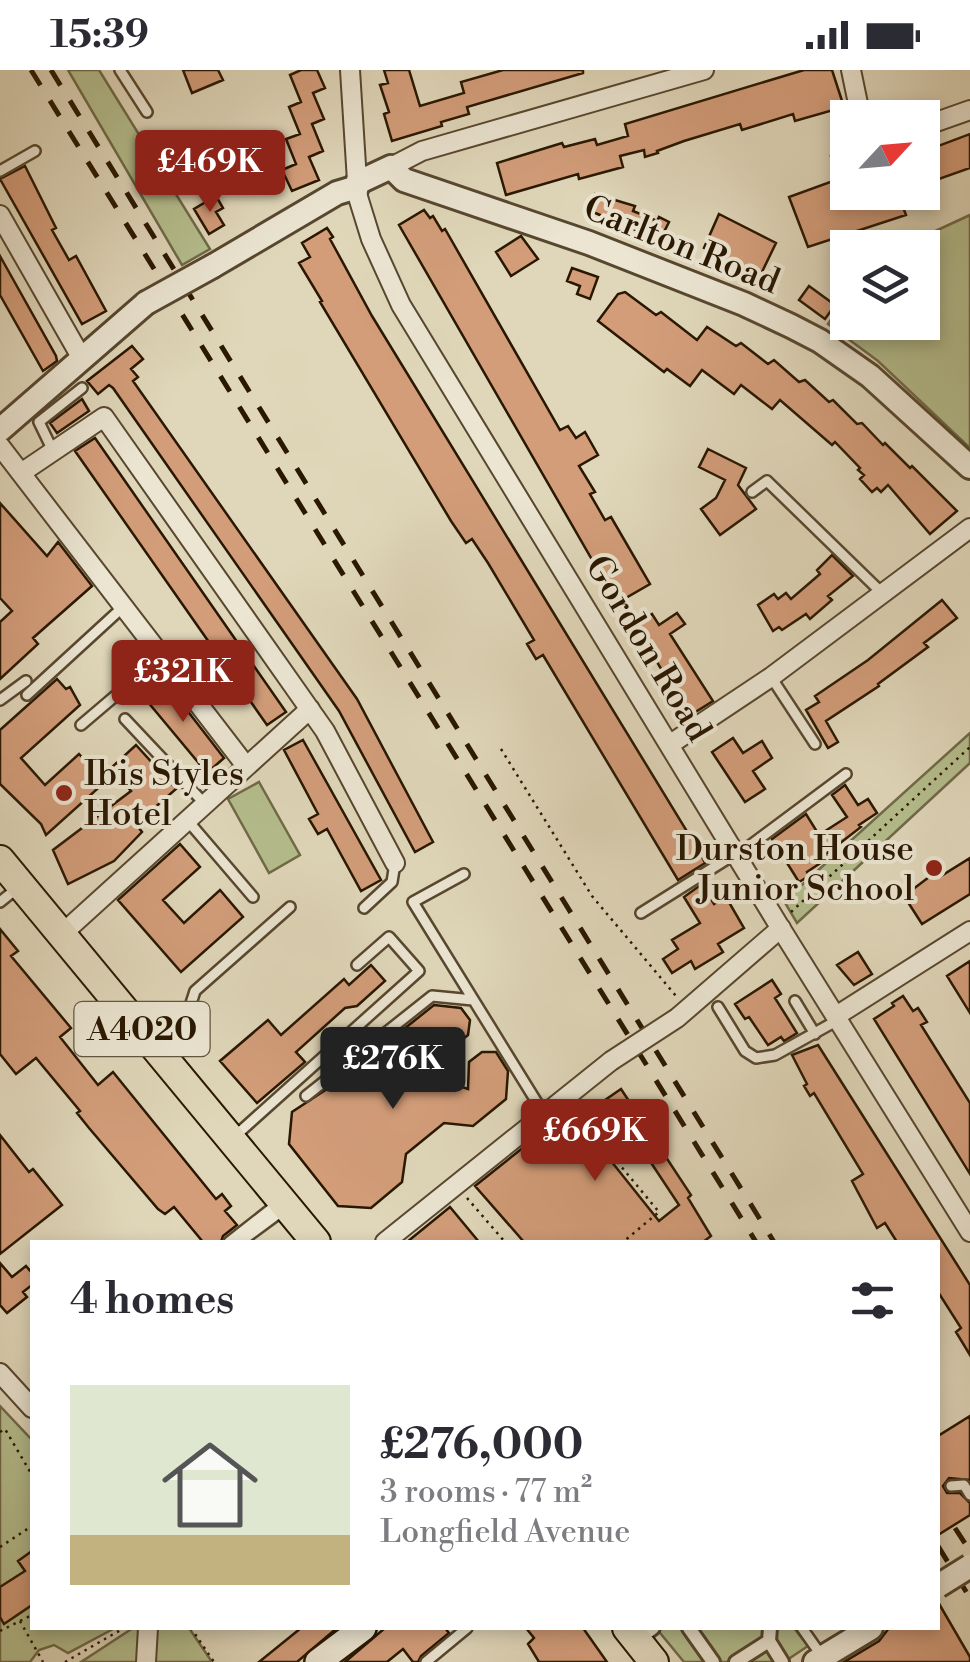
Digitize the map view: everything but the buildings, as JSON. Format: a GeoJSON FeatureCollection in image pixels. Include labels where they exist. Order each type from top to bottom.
{"type":"FeatureCollection","features":[{"type":"Feature","properties":{"kind":"main road","name":"A4020"},"geometry":{"type":"LineString","coordinates":[[0,860],[11,893],[62,934],[314,1240]]}},
{"type":"Feature","properties":{"kind":"main road"},"geometry":{"type":"LineString","coordinates":[[318,1662],[359,1630]]}},
{"type":"Feature","properties":{"kind":"street","name":"Gordon Road"},"geometry":{"type":"LineString","coordinates":[[350,70],[357,185],[370,238],[402,304],[779,926],[970,1232]]}},
{"type":"Feature","properties":{"kind":"street"},"geometry":{"type":"LineString","coordinates":[[0,430],[146,303],[337,193],[422,150],[704,70]]}},
{"type":"Feature","properties":{"kind":"street"},"geometry":{"type":"LineString","coordinates":[[851,70],[858,100]]}},
{"type":"Feature","properties":{"kind":"street"},"geometry":{"type":"LineString","coordinates":[[940,121],[970,110]]}},
{"type":"Feature","properties":{"kind":"street","name":"Carlton Road"},"geometry":{"type":"LineString","coordinates":[[392,167],[404,180],[589,242],[744,304],[820,341],[870,376],[970,468]]}},
{"type":"Feature","properties":{"kind":"street"},"geometry":{"type":"LineString","coordinates":[[0,215],[81,358]]}},
{"type":"Feature","properties":{"kind":"street"},"geometry":{"type":"LineString","coordinates":[[21,472],[104,417],[310,709],[395,863]]}},
{"type":"Feature","properties":{"kind":"street"},"geometry":{"type":"LineString","coordinates":[[0,446],[246,766]]}},
{"type":"Feature","properties":{"kind":"street"},"geometry":{"type":"LineString","coordinates":[[670,745],[970,528]]}},
{"type":"Feature","properties":{"kind":"street"},"geometry":{"type":"LineString","coordinates":[[62,934],[310,709]]}},
{"type":"Feature","properties":{"kind":"street"},"geometry":{"type":"LineString","coordinates":[[388,1240],[611,1061],[681,1010],[779,926]]}},
{"type":"Feature","properties":{"kind":"street"},"geometry":{"type":"LineString","coordinates":[[837,1018],[970,931]]}},
{"type":"Feature","properties":{"kind":"street"},"geometry":{"type":"LineString","coordinates":[[0,1374],[30,1404]]}},
{"type":"Feature","properties":{"kind":"street"},"geometry":{"type":"LineString","coordinates":[[940,1585],[970,1566]]}},
{"type":"Feature","properties":{"kind":"street"},"geometry":{"type":"LineString","coordinates":[[146,1662],[148,1630]]}},
{"type":"Feature","properties":{"kind":"street"},"geometry":{"type":"LineString","coordinates":[[689,1630],[713,1662]]}},
{"type":"Feature","properties":{"kind":"street"},"geometry":{"type":"LineString","coordinates":[[819,1660],[868,1630]]}},
{"type":"Feature","properties":{"kind":"street"},"geometry":{"type":"LineString","coordinates":[[736,1662],[769,1634],[782,1662]]}},
{"type":"Feature","properties":{"kind":"lane"},"geometry":{"type":"LineString","coordinates":[[120,70],[146,112]]}},
{"type":"Feature","properties":{"kind":"lane"},"geometry":{"type":"LineString","coordinates":[[0,171],[34,151]]}},
{"type":"Feature","properties":{"kind":"lane"},"geometry":{"type":"LineString","coordinates":[[53,450],[39,422],[82,388]]}},
{"type":"Feature","properties":{"kind":"lane"},"geometry":{"type":"LineString","coordinates":[[752,492],[767,481],[883,594]]}},
{"type":"Feature","properties":{"kind":"lane"},"geometry":{"type":"LineString","coordinates":[[27,695],[124,605]]}},
{"type":"Feature","properties":{"kind":"lane"},"geometry":{"type":"LineString","coordinates":[[81,725],[163,655]]}},
{"type":"Feature","properties":{"kind":"lane"},"geometry":{"type":"LineString","coordinates":[[770,676],[815,744]]}},
{"type":"Feature","properties":{"kind":"lane"},"geometry":{"type":"LineString","coordinates":[[0,700],[26,681]]}},
{"type":"Feature","properties":{"kind":"lane"},"geometry":{"type":"LineString","coordinates":[[125,718],[204,803]]}},
{"type":"Feature","properties":{"kind":"lane"},"geometry":{"type":"LineString","coordinates":[[640,913],[736,855],[846,774]]}},
{"type":"Feature","properties":{"kind":"lane"},"geometry":{"type":"LineString","coordinates":[[186,819],[253,897]]}},
{"type":"Feature","properties":{"kind":"lane"},"geometry":{"type":"LineString","coordinates":[[364,908],[386,891],[395,863]]}},
{"type":"Feature","properties":{"kind":"lane"},"geometry":{"type":"LineString","coordinates":[[464,874],[413,902],[544,1114]]}},
{"type":"Feature","properties":{"kind":"lane"},"geometry":{"type":"LineString","coordinates":[[158,1047],[185,1022],[195,991],[290,907]]}},
{"type":"Feature","properties":{"kind":"lane"},"geometry":{"type":"LineString","coordinates":[[232,1138],[420,971],[389,937],[357,964]]}},
{"type":"Feature","properties":{"kind":"lane"},"geometry":{"type":"LineString","coordinates":[[306,1096],[432,996],[473,1000]]}},
{"type":"Feature","properties":{"kind":"lane"},"geometry":{"type":"LineString","coordinates":[[795,1001],[815,1034]]}},
{"type":"Feature","properties":{"kind":"lane"},"geometry":{"type":"LineString","coordinates":[[718,1007],[744,1051],[756,1058],[775,1055],[837,1018]]}},
{"type":"Feature","properties":{"kind":"lane"},"geometry":{"type":"LineString","coordinates":[[358,1054],[373,1073]]}},
{"type":"Feature","properties":{"kind":"lane"},"geometry":{"type":"LineString","coordinates":[[232,1240],[286,1204]]}},
{"type":"Feature","properties":{"kind":"lane"},"geometry":{"type":"LineString","coordinates":[[242,1240],[286,1204]]}},
{"type":"Feature","properties":{"kind":"lane"},"geometry":{"type":"LineString","coordinates":[[951,1486],[964,1485],[970,1495]]}},
{"type":"Feature","properties":{"kind":"lane"},"geometry":{"type":"LineString","coordinates":[[426,1662],[464,1630]]}},
{"type":"Feature","properties":{"kind":"lane"},"geometry":{"type":"LineString","coordinates":[[803,1630],[819,1660]]}},
{"type":"Feature","properties":{"kind":"path"},"geometry":{"type":"LineString","coordinates":[[779,926],[970,747]]}},
{"type":"Feature","properties":{"kind":"path"},"geometry":{"type":"LineString","coordinates":[[501,749],[592,896],[681,1010]]}},
{"type":"Feature","properties":{"kind":"path"},"geometry":{"type":"LineString","coordinates":[[564,1098],[660,1212],[625,1240]]}},
{"type":"Feature","properties":{"kind":"path"},"geometry":{"type":"LineString","coordinates":[[457,1185],[503,1240]]}},
{"type":"Feature","properties":{"kind":"path"},"geometry":{"type":"LineString","coordinates":[[0,1422],[30,1471]]}},
{"type":"Feature","properties":{"kind":"path"},"geometry":{"type":"LineString","coordinates":[[26,1464],[30,1461]]}},
{"type":"Feature","properties":{"kind":"path"},"geometry":{"type":"LineString","coordinates":[[0,1548],[30,1527]]}},
{"type":"Feature","properties":{"kind":"path"},"geometry":{"type":"LineString","coordinates":[[0,1631],[30,1616]]}},
{"type":"Feature","properties":{"kind":"path"},"geometry":{"type":"LineString","coordinates":[[20,1621],[43,1662]]}},
{"type":"Feature","properties":{"kind":"path"},"geometry":{"type":"LineString","coordinates":[[65,1662],[121,1630]]}},
{"type":"Feature","properties":{"kind":"path"},"geometry":{"type":"LineString","coordinates":[[192,1630],[214,1662]]}},
{"type":"Feature","properties":{"kind":"green space"},"geometry":{"type":"Polygon","coordinates":[[[68,70],[99,70],[210,249],[182,265],[68,70]]]}},
{"type":"Feature","properties":{"kind":"green space"},"geometry":{"type":"Polygon","coordinates":[[[970,215],[970,448],[878,361],[850,340],[940,340],[938,230],[970,215]]]}},
{"type":"Feature","properties":{"kind":"green space"},"geometry":{"type":"Polygon","coordinates":[[[970,733],[970,763],[797,923],[784,901],[970,733]]]}},
{"type":"Feature","properties":{"kind":"green space"},"geometry":{"type":"Polygon","coordinates":[[[259,782],[300,855],[269,873],[228,799],[259,782]]]}},
{"type":"Feature","properties":{"kind":"green space"},"geometry":{"type":"Polygon","coordinates":[[[0,1406],[30,1438],[30,1630],[111,1630],[68,1653],[54,1645],[39,1650],[30,1662],[0,1662],[0,1406]]]}},
{"type":"Feature","properties":{"kind":"green space"},"geometry":{"type":"Polygon","coordinates":[[[130,1630],[140,1630],[137,1662],[81,1662],[130,1630]]]}},
{"type":"Feature","properties":{"kind":"green space"},"geometry":{"type":"Polygon","coordinates":[[[156,1630],[190,1630],[212,1662],[153,1662],[156,1630]]]}},
{"type":"Feature","properties":{"kind":"green space"},"geometry":{"type":"Polygon","coordinates":[[[658,1630],[796,1630],[808,1646],[784,1662],[684,1662],[658,1630]]]}},
{"type":"Feature","properties":{"kind":"railway"},"geometry":{"type":"LineString","coordinates":[[31,70],[755,1240]]}},
{"type":"Feature","properties":{"kind":"railway"},"geometry":{"type":"LineString","coordinates":[[51,70],[773,1240]]}},
{"type":"Feature","properties":{"kind":"railway"},"geometry":{"type":"LineString","coordinates":[[955,1528],[970,1551]]}},
{"type":"Feature","properties":{"kind":"railway"},"geometry":{"type":"LineString","coordinates":[[940,1549],[970,1598]]}},
{"type":"Feature","properties":{"kind":"place","name":"Ibis Styles Hotel"},"geometry":{"type":"Point","coordinates":[64,793]}},
{"type":"Feature","properties":{"kind":"place","name":"Durston House Junior School"},"geometry":{"type":"Point","coordinates":[934,868]}}]}
